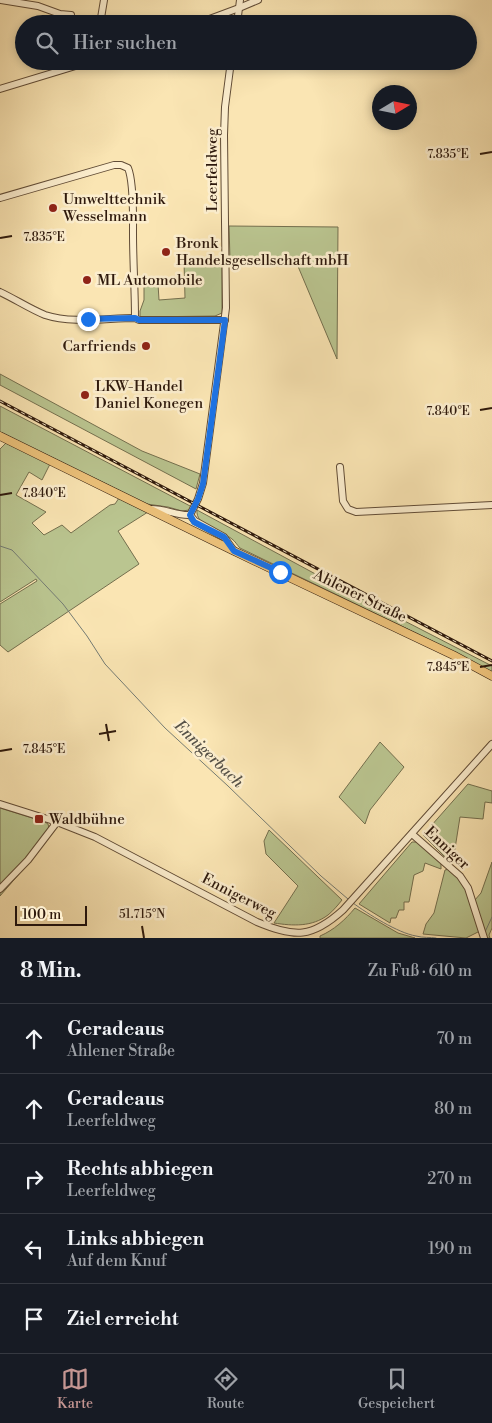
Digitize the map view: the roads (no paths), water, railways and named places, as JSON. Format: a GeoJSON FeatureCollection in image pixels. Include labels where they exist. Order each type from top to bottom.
{"type":"FeatureCollection","features":[{"type":"Feature","properties":{"kind":"main road","name":"Ahlener Straße"},"geometry":{"type":"LineString","coordinates":[[0,436],[234,551],[453,655],[492,676]]}},
{"type":"Feature","properties":{"kind":"street"},"geometry":{"type":"LineString","coordinates":[[1,0],[38,6],[60,14],[71,15]]}},
{"type":"Feature","properties":{"kind":"street"},"geometry":{"type":"LineString","coordinates":[[102,15],[104,0]]}},
{"type":"Feature","properties":{"kind":"street"},"geometry":{"type":"LineString","coordinates":[[238,15],[240,0]]}},
{"type":"Feature","properties":{"kind":"street"},"geometry":{"type":"LineString","coordinates":[[220,15],[258,0]]}},
{"type":"Feature","properties":{"kind":"street"},"geometry":{"type":"LineString","coordinates":[[0,89],[62,70]]}},
{"type":"Feature","properties":{"kind":"street","name":"Leerfeldweg"},"geometry":{"type":"LineString","coordinates":[[190,515],[203,484],[227,301],[224,135],[225,107],[230,70]]}},
{"type":"Feature","properties":{"kind":"street"},"geometry":{"type":"LineString","coordinates":[[0,198],[114,166],[121,165],[128,168],[132,213],[135,318]]}},
{"type":"Feature","properties":{"kind":"street"},"geometry":{"type":"LineString","coordinates":[[0,292],[46,315],[75,320],[135,318],[139,320],[225,320]]}},
{"type":"Feature","properties":{"kind":"street"},"geometry":{"type":"LineString","coordinates":[[340,467],[343,501],[348,509],[356,512],[492,505]]}},
{"type":"Feature","properties":{"kind":"street"},"geometry":{"type":"LineString","coordinates":[[149,509],[164,509],[190,515],[194,522],[224,537],[234,551]]}},
{"type":"Feature","properties":{"kind":"street","name":"Ennigerweg"},"geometry":{"type":"LineString","coordinates":[[0,804],[57,822],[95,837],[257,922],[287,933],[306,935],[335,918],[492,744]]}},
{"type":"Feature","properties":{"kind":"street"},"geometry":{"type":"LineString","coordinates":[[0,889],[28,860],[57,822]]}},
{"type":"Feature","properties":{"kind":"street","name":"Enniger"},"geometry":{"type":"LineString","coordinates":[[412,834],[460,876],[468,888],[484,938]]}},
{"type":"Feature","properties":{"kind":"waterway","name":"Ennigerbach"},"geometry":{"type":"LineString","coordinates":[[0,546],[12,550],[63,604],[105,664],[165,728],[321,876],[348,899]]}},
{"type":"Feature","properties":{"kind":"waterway","name":"Ennigerbach"},"geometry":{"type":"LineString","coordinates":[[353,903],[401,931],[419,937],[436,938]]}},
{"type":"Feature","properties":{"kind":"waterway"},"geometry":{"type":"LineString","coordinates":[[485,932],[492,917]]}},
{"type":"Feature","properties":{"kind":"railway"},"geometry":{"type":"LineString","coordinates":[[0,401],[492,661]]}},
{"type":"Feature","properties":{"kind":"place","name":"Umwelttechnik Wesselmann"},"geometry":{"type":"Point","coordinates":[53,208]}},
{"type":"Feature","properties":{"kind":"place","name":"Bronk Handelsgesellschaft mbH"},"geometry":{"type":"Point","coordinates":[166,252]}},
{"type":"Feature","properties":{"kind":"place","name":"ML Automobile"},"geometry":{"type":"Point","coordinates":[87,280]}},
{"type":"Feature","properties":{"kind":"place","name":"Carfriends"},"geometry":{"type":"Point","coordinates":[146,346]}},
{"type":"Feature","properties":{"kind":"place","name":"LKW-Handel Daniel Konegen"},"geometry":{"type":"Point","coordinates":[85,395]}},
{"type":"Feature","properties":{"kind":"place","name":"Waldbühne"},"geometry":{"type":"Point","coordinates":[39,819]}}]}
